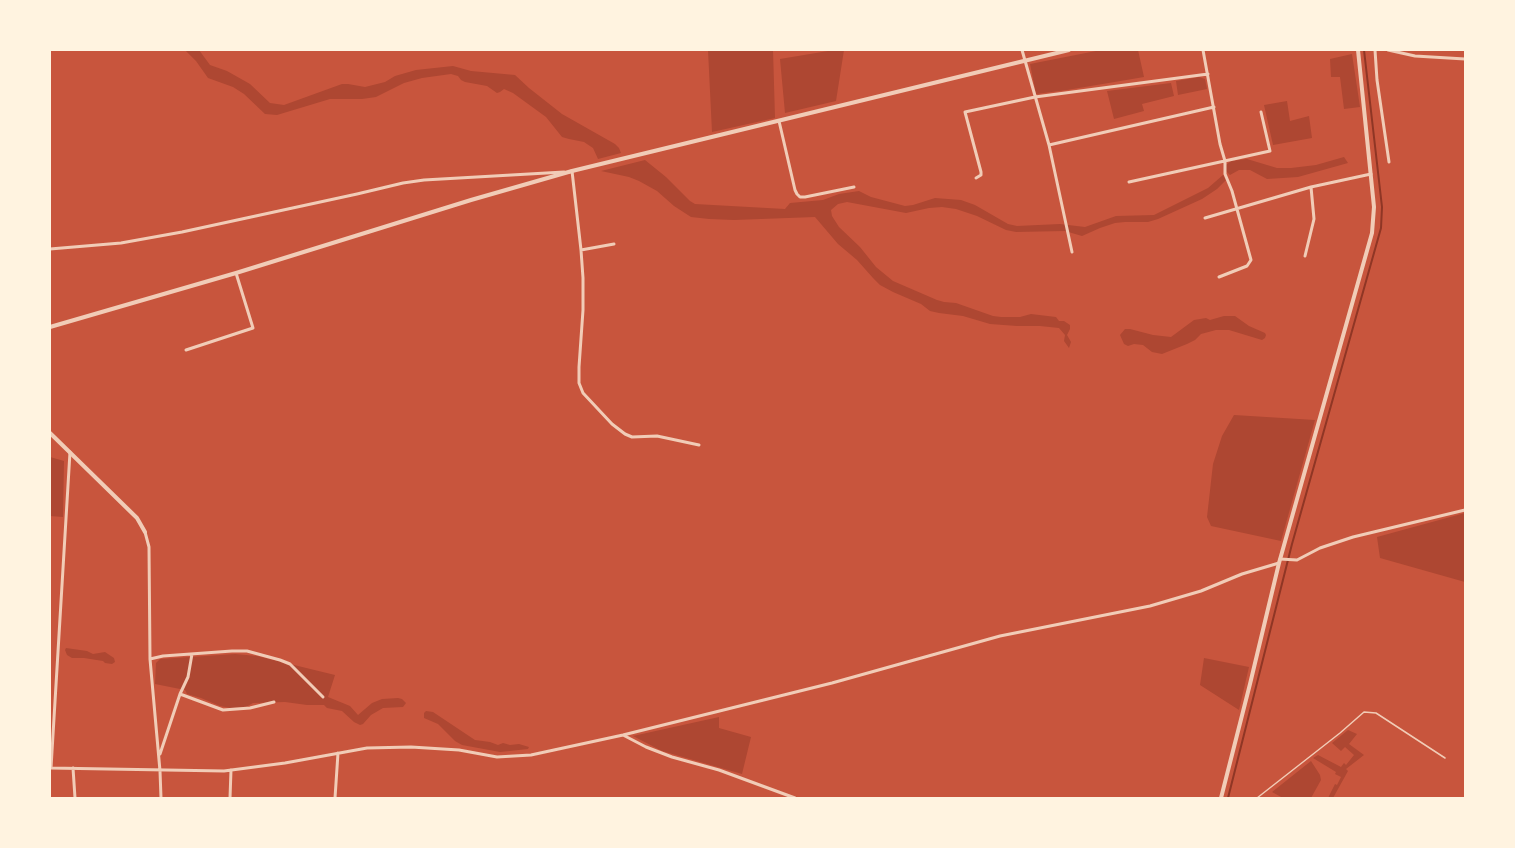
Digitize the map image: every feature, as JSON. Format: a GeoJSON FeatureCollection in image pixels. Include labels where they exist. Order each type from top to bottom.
{"type":"FeatureCollection","features":[{"type":"Feature","properties":{"kind":"street"},"geometry":{"type":"LineString","coordinates":[[1022,50],[1049,145],[1072,252]]}},
{"type":"Feature","properties":{"kind":"street"},"geometry":{"type":"LineString","coordinates":[[50,327],[236,273],[471,200],[572,172],[1069,50]]}},
{"type":"Feature","properties":{"kind":"street"},"geometry":{"type":"LineString","coordinates":[[1203,50],[1220,144],[1225,161],[1225,174],[1237,208],[1250,258],[1250,263],[1247,266],[1218,278]]}},
{"type":"Feature","properties":{"kind":"street"},"geometry":{"type":"LineString","coordinates":[[1221,798],[1281,560],[1372,233],[1374,207],[1358,50]]}},
{"type":"Feature","properties":{"kind":"street"},"geometry":{"type":"LineString","coordinates":[[1375,50],[1377,80],[1389,162]]}},
{"type":"Feature","properties":{"kind":"street"},"geometry":{"type":"LineString","coordinates":[[1388,50],[1415,56],[1465,59]]}},
{"type":"Feature","properties":{"kind":"street"},"geometry":{"type":"LineString","coordinates":[[976,178],[981,175],[981,172],[965,112],[1035,97],[1208,74]]}},
{"type":"Feature","properties":{"kind":"street"},"geometry":{"type":"LineString","coordinates":[[1049,145],[1214,107]]}},
{"type":"Feature","properties":{"kind":"street"},"geometry":{"type":"LineString","coordinates":[[1129,182],[1270,151],[1261,112]]}},
{"type":"Feature","properties":{"kind":"street"},"geometry":{"type":"LineString","coordinates":[[779,120],[795,190],[800,197],[854,187]]}},
{"type":"Feature","properties":{"kind":"street"},"geometry":{"type":"LineString","coordinates":[[50,249],[121,243],[182,232],[319,203],[403,183],[424,180],[572,172]]}},
{"type":"Feature","properties":{"kind":"street"},"geometry":{"type":"LineString","coordinates":[[572,172],[581,250],[583,310],[579,382],[583,393],[612,424],[625,434],[632,437],[657,436],[699,446]]}},
{"type":"Feature","properties":{"kind":"street"},"geometry":{"type":"LineString","coordinates":[[1205,218],[1311,187],[1371,174]]}},
{"type":"Feature","properties":{"kind":"street"},"geometry":{"type":"LineString","coordinates":[[1305,256],[1314,219],[1311,187]]}},
{"type":"Feature","properties":{"kind":"street"},"geometry":{"type":"LineString","coordinates":[[581,250],[614,244]]}},
{"type":"Feature","properties":{"kind":"street"},"geometry":{"type":"LineString","coordinates":[[186,350],[253,328],[236,273]]}},
{"type":"Feature","properties":{"kind":"street"},"geometry":{"type":"LineString","coordinates":[[51,435],[137,518],[145,532],[149,547],[150,659],[159,756],[161,798]]}},
{"type":"Feature","properties":{"kind":"street"},"geometry":{"type":"LineString","coordinates":[[70,452],[50,768],[160,771],[231,770],[285,763],[366,748],[411,747],[459,750],[497,757],[531,755],[623,735],[832,683],[1000,636],[1150,606],[1201,591],[1281,560],[1300,559],[1320,548],[1353,537],[1465,510]]}},
{"type":"Feature","properties":{"kind":"street"},"geometry":{"type":"LineString","coordinates":[[150,659],[163,656],[247,651],[290,664],[323,697]]}},
{"type":"Feature","properties":{"kind":"street"},"geometry":{"type":"LineString","coordinates":[[159,756],[180,694],[188,677],[192,654]]}},
{"type":"Feature","properties":{"kind":"street"},"geometry":{"type":"LineString","coordinates":[[180,694],[223,710],[250,708],[274,702]]}},
{"type":"Feature","properties":{"kind":"street"},"geometry":{"type":"LineString","coordinates":[[623,735],[646,747],[672,757],[719,770],[795,798]]}},
{"type":"Feature","properties":{"kind":"street"},"geometry":{"type":"LineString","coordinates":[[335,798],[338,754]]}},
{"type":"Feature","properties":{"kind":"street"},"geometry":{"type":"LineString","coordinates":[[73,768],[75,798]]}},
{"type":"Feature","properties":{"kind":"street"},"geometry":{"type":"LineString","coordinates":[[230,798],[231,770]]}},
{"type":"Feature","properties":{"kind":"lane"},"geometry":{"type":"LineString","coordinates":[[1257,798],[1340,733],[1364,712],[1376,713],[1445,758]]}},
{"type":"Feature","properties":{"kind":"shaded area"},"geometry":{"type":"Polygon","coordinates":[[[185,50],[199,50],[210,65],[227,71],[250,84],[270,103],[284,105],[342,84],[365,87],[385,82],[395,76],[416,70],[453,66],[471,71],[515,75],[562,114],[615,144],[621,153],[598,159],[593,148],[584,142],[562,137],[546,117],[513,93],[504,89],[497,93],[487,86],[465,82],[458,76],[451,74],[422,78],[404,83],[376,97],[362,99],[330,99],[277,115],[265,114],[244,94],[233,87],[208,78],[196,61],[185,50]]]}},
{"type":"Feature","properties":{"kind":"shaded area"},"geometry":{"type":"Polygon","coordinates":[[[708,50],[773,50],[775,118],[712,132],[708,50]]]}},
{"type":"Feature","properties":{"kind":"shaded area"},"geometry":{"type":"Polygon","coordinates":[[[834,50],[844,50],[836,101],[785,113],[780,59],[834,50]]]}},
{"type":"Feature","properties":{"kind":"shaded area"},"geometry":{"type":"Polygon","coordinates":[[[1101,50],[1138,50],[1144,77],[1036,94],[1030,64],[1101,50]]]}},
{"type":"Feature","properties":{"kind":"shaded area"},"geometry":{"type":"Polygon","coordinates":[[[1352,54],[1360,107],[1344,109],[1340,77],[1331,77],[1330,59],[1352,54]]]}},
{"type":"Feature","properties":{"kind":"shaded area"},"geometry":{"type":"Polygon","coordinates":[[[1199,77],[1205,79],[1207,89],[1178,95],[1176,81],[1199,77]]]}},
{"type":"Feature","properties":{"kind":"shaded area"},"geometry":{"type":"Polygon","coordinates":[[[1171,83],[1174,96],[1142,104],[1144,111],[1114,119],[1107,91],[1171,83]]]}},
{"type":"Feature","properties":{"kind":"shaded area"},"geometry":{"type":"Polygon","coordinates":[[[1287,101],[1290,121],[1309,116],[1312,138],[1273,145],[1264,105],[1287,101]]]}},
{"type":"Feature","properties":{"kind":"shaded area"},"geometry":{"type":"Polygon","coordinates":[[[1344,157],[1348,163],[1298,177],[1267,179],[1250,170],[1239,170],[1230,175],[1225,170],[1226,165],[1231,161],[1247,159],[1277,168],[1291,168],[1316,165],[1344,157]]]}},
{"type":"Feature","properties":{"kind":"shaded area"},"geometry":{"type":"Polygon","coordinates":[[[645,160],[695,204],[785,209],[790,203],[823,200],[839,194],[859,191],[871,197],[905,206],[935,198],[961,200],[975,205],[1008,224],[1017,226],[1060,224],[1085,227],[1116,216],[1154,215],[1208,188],[1223,175],[1226,180],[1217,189],[1202,199],[1158,219],[1148,222],[1115,223],[1082,236],[1065,231],[1016,232],[1006,230],[977,216],[956,209],[942,207],[906,213],[847,202],[838,204],[831,210],[832,216],[839,227],[860,247],[876,267],[893,281],[937,300],[956,303],[993,316],[1020,317],[1031,314],[1056,317],[1059,321],[1064,321],[1070,325],[1067,335],[1071,342],[1069,348],[1064,341],[1065,335],[1059,328],[990,324],[963,316],[939,313],[930,311],[921,304],[893,292],[880,285],[857,260],[838,244],[815,217],[734,220],[691,217],[674,206],[657,191],[639,181],[629,177],[601,171],[645,160]]]}},
{"type":"Feature","properties":{"kind":"shaded area"},"geometry":{"type":"Polygon","coordinates":[[[1224,316],[1235,316],[1249,326],[1265,333],[1265,338],[1262,340],[1229,330],[1216,330],[1201,334],[1195,340],[1162,354],[1152,352],[1143,345],[1134,344],[1128,346],[1124,344],[1120,335],[1125,329],[1130,329],[1153,335],[1171,337],[1194,320],[1206,318],[1210,320],[1224,316]]]}},
{"type":"Feature","properties":{"kind":"shaded area"},"geometry":{"type":"Polygon","coordinates":[[[1234,415],[1315,420],[1281,541],[1211,526],[1207,517],[1213,464],[1222,436],[1234,415]]]}},
{"type":"Feature","properties":{"kind":"shaded area"},"geometry":{"type":"Polygon","coordinates":[[[50,457],[64,461],[63,517],[50,516],[50,457]]]}},
{"type":"Feature","properties":{"kind":"shaded area"},"geometry":{"type":"Polygon","coordinates":[[[1465,513],[1465,582],[1380,558],[1377,537],[1465,513]]]}},
{"type":"Feature","properties":{"kind":"shaded area"},"geometry":{"type":"Polygon","coordinates":[[[66,648],[87,651],[93,654],[105,652],[114,658],[115,662],[112,664],[84,658],[72,658],[67,655],[65,650],[66,648]]]}},
{"type":"Feature","properties":{"kind":"shaded area"},"geometry":{"type":"Polygon","coordinates":[[[235,654],[257,656],[335,675],[328,697],[350,706],[358,715],[372,703],[382,699],[398,698],[402,699],[406,703],[403,707],[383,708],[371,715],[363,724],[360,725],[354,722],[342,711],[327,708],[324,705],[307,705],[285,702],[253,703],[246,707],[230,708],[187,694],[185,690],[155,684],[156,663],[160,659],[235,654]]]}},
{"type":"Feature","properties":{"kind":"shaded area"},"geometry":{"type":"Polygon","coordinates":[[[1204,658],[1249,667],[1239,710],[1200,685],[1204,658]]]}},
{"type":"Feature","properties":{"kind":"shaded area"},"geometry":{"type":"Polygon","coordinates":[[[426,711],[433,712],[475,740],[490,742],[498,745],[503,743],[510,745],[519,744],[529,747],[528,749],[500,752],[462,745],[455,741],[438,724],[424,718],[424,713],[426,711]]]}},
{"type":"Feature","properties":{"kind":"shaded area"},"geometry":{"type":"Polygon","coordinates":[[[719,717],[719,728],[751,737],[742,774],[662,751],[633,736],[719,717]]]}},
{"type":"Feature","properties":{"kind":"shaded area"},"geometry":{"type":"Polygon","coordinates":[[[1348,730],[1357,734],[1349,744],[1364,755],[1346,769],[1348,771],[1333,798],[1328,798],[1335,784],[1337,785],[1341,777],[1335,774],[1336,772],[1313,758],[1318,755],[1341,767],[1344,763],[1346,765],[1354,755],[1345,747],[1341,751],[1332,743],[1348,730]]]}},
{"type":"Feature","properties":{"kind":"shaded area"},"geometry":{"type":"Polygon","coordinates":[[[1311,761],[1320,775],[1321,780],[1311,798],[1283,798],[1272,792],[1311,761]]]}},
{"type":"Feature","properties":{"kind":"waterway"},"geometry":{"type":"LineString","coordinates":[[1228,798],[1292,544],[1381,228],[1382,207],[1364,50]]}}]}
